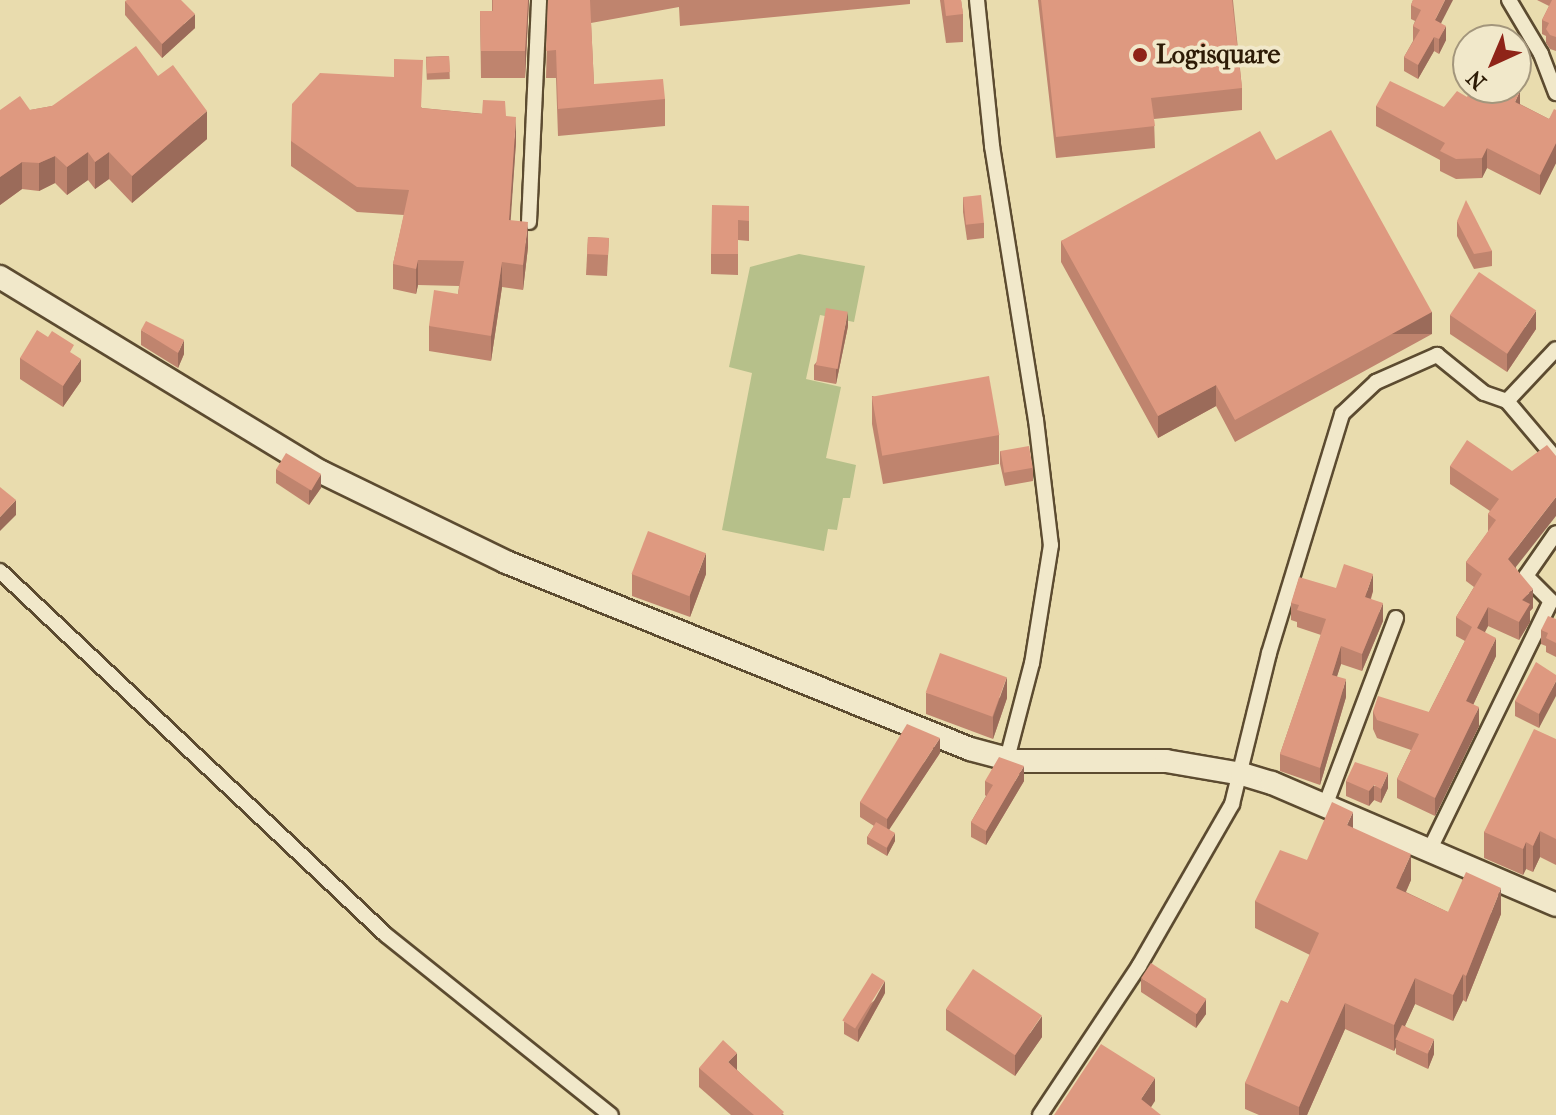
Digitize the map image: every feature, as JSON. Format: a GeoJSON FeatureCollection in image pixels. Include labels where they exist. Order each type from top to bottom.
{"type":"FeatureCollection","features":[{"type":"Feature","properties":{"kind":"street"},"geometry":{"type":"LineString","coordinates":[[529,222],[539,0]]}},
{"type":"Feature","properties":{"kind":"street"},"geometry":{"type":"LineString","coordinates":[[977,0],[992,146],[1036,420],[1051,545],[1032,663],[1007,759]]}},
{"type":"Feature","properties":{"kind":"street"},"geometry":{"type":"LineString","coordinates":[[1509,0],[1541,54],[1556,93]]}},
{"type":"Feature","properties":{"kind":"street"},"geometry":{"type":"LineString","coordinates":[[0,277],[321,472],[506,562],[886,712],[970,749],[1007,759],[1049,763],[1166,761],[1242,774],[1430,849],[1556,905]]}},
{"type":"Feature","properties":{"kind":"street"},"geometry":{"type":"LineString","coordinates":[[1507,401],[1556,349]]}},
{"type":"Feature","properties":{"kind":"street"},"geometry":{"type":"LineString","coordinates":[[1040,1115],[1139,966],[1232,804],[1242,774],[1269,653],[1342,414],[1376,382],[1437,355],[1484,393],[1507,401],[1556,459]]}},
{"type":"Feature","properties":{"kind":"street"},"geometry":{"type":"LineString","coordinates":[[1430,849],[1551,601],[1526,576],[1556,533]]}},
{"type":"Feature","properties":{"kind":"street"},"geometry":{"type":"LineString","coordinates":[[0,571],[386,935],[611,1115]]}},
{"type":"Feature","properties":{"kind":"street"},"geometry":{"type":"LineString","coordinates":[[1325,806],[1396,618]]}},
{"type":"Feature","properties":{"kind":"green space"},"geometry":{"type":"Polygon","coordinates":[[[799,254],[865,266],[854,322],[820,315],[806,379],[841,387],[826,458],[856,465],[850,498],[843,498],[837,530],[828,529],[824,551],[722,530],[752,373],[729,367],[750,267],[799,254]]]}},
{"type":"Feature","properties":{"kind":"building"},"geometry":{"type":"Polygon","coordinates":[[[127,0],[181,0],[195,14],[162,44],[127,0]]]}},
{"type":"Feature","properties":{"kind":"building"},"geometry":{"type":"Polygon","coordinates":[[[493,0],[528,0],[525,51],[481,51],[480,11],[493,11],[493,0]]]}},
{"type":"Feature","properties":{"kind":"building"},"geometry":{"type":"Polygon","coordinates":[[[548,0],[590,0],[594,84],[663,79],[665,99],[558,109],[556,50],[546,51],[548,0]]]}},
{"type":"Feature","properties":{"kind":"building"},"geometry":{"type":"Polygon","coordinates":[[[944,0],[961,0],[963,14],[946,16],[944,0]]]}},
{"type":"Feature","properties":{"kind":"building","name":"Logisquare"},"geometry":{"type":"Polygon","coordinates":[[[1041,0],[1232,0],[1242,88],[1151,98],[1155,126],[1056,137],[1041,0]]]}},
{"type":"Feature","properties":{"kind":"building"},"geometry":{"type":"Polygon","coordinates":[[[1413,0],[1445,0],[1435,20],[1446,26],[1439,39],[1434,37],[1418,65],[1404,57],[1420,30],[1413,26],[1421,10],[1411,5],[1413,0]]]}},
{"type":"Feature","properties":{"kind":"building"},"geometry":{"type":"Polygon","coordinates":[[[1552,0],[1556,0],[1556,37],[1546,29],[1549,23],[1542,20],[1552,0]]]}},
{"type":"Feature","properties":{"kind":"building"},"geometry":{"type":"Polygon","coordinates":[[[136,46],[158,76],[173,65],[207,111],[132,176],[109,152],[95,162],[88,152],[67,167],[55,156],[39,163],[22,162],[0,177],[0,110],[20,96],[30,110],[52,106],[136,46]]]}},
{"type":"Feature","properties":{"kind":"building"},"geometry":{"type":"Polygon","coordinates":[[[449,56],[450,72],[427,74],[426,58],[449,56]]]}},
{"type":"Feature","properties":{"kind":"building"},"geometry":{"type":"Polygon","coordinates":[[[394,59],[423,60],[421,108],[482,114],[483,100],[505,101],[506,116],[516,117],[509,220],[528,222],[523,265],[502,262],[491,336],[429,326],[434,290],[458,294],[464,261],[418,260],[416,269],[393,264],[409,190],[357,187],[291,141],[292,104],[320,73],[394,77],[394,59]]]}},
{"type":"Feature","properties":{"kind":"building"},"geometry":{"type":"Polygon","coordinates":[[[1390,81],[1444,107],[1452,97],[1452,104],[1519,104],[1549,119],[1554,109],[1556,143],[1540,175],[1487,148],[1482,158],[1456,159],[1440,151],[1445,143],[1376,106],[1390,81]]]}},
{"type":"Feature","properties":{"kind":"building"},"geometry":{"type":"Polygon","coordinates":[[[1331,130],[1432,312],[1235,420],[1216,385],[1158,416],[1061,241],[1260,131],[1276,160],[1331,130]]]}},
{"type":"Feature","properties":{"kind":"building"},"geometry":{"type":"Polygon","coordinates":[[[981,195],[984,223],[966,225],[963,197],[981,195]]]}},
{"type":"Feature","properties":{"kind":"building"},"geometry":{"type":"Polygon","coordinates":[[[1466,200],[1492,251],[1474,254],[1457,221],[1466,200]]]}},
{"type":"Feature","properties":{"kind":"building"},"geometry":{"type":"Polygon","coordinates":[[[712,205],[749,206],[749,221],[738,220],[738,254],[711,254],[712,205]]]}},
{"type":"Feature","properties":{"kind":"building"},"geometry":{"type":"Polygon","coordinates":[[[588,237],[609,238],[608,255],[587,254],[588,237]]]}},
{"type":"Feature","properties":{"kind":"building"},"geometry":{"type":"Polygon","coordinates":[[[1479,272],[1536,311],[1507,354],[1450,315],[1479,272]]]}},
{"type":"Feature","properties":{"kind":"building"},"geometry":{"type":"Polygon","coordinates":[[[826,308],[848,312],[838,369],[816,365],[826,308]]]}},
{"type":"Feature","properties":{"kind":"building"},"geometry":{"type":"Polygon","coordinates":[[[146,321],[184,340],[178,353],[141,330],[146,321]]]}},
{"type":"Feature","properties":{"kind":"building"},"geometry":{"type":"Polygon","coordinates":[[[37,330],[48,337],[52,331],[74,345],[70,352],[81,359],[63,386],[20,358],[37,330]]]}},
{"type":"Feature","properties":{"kind":"building"},"geometry":{"type":"Polygon","coordinates":[[[989,376],[999,435],[882,456],[872,397],[989,376]]]}},
{"type":"Feature","properties":{"kind":"building"},"geometry":{"type":"Polygon","coordinates":[[[1467,440],[1512,471],[1547,445],[1556,456],[1556,497],[1508,559],[1533,589],[1522,600],[1530,604],[1519,622],[1488,607],[1477,628],[1496,638],[1466,701],[1479,707],[1435,798],[1397,779],[1419,734],[1377,720],[1373,711],[1378,696],[1429,712],[1472,627],[1456,617],[1482,574],[1466,562],[1496,520],[1488,514],[1499,499],[1450,466],[1467,440]]]}},
{"type":"Feature","properties":{"kind":"building"},"geometry":{"type":"Polygon","coordinates":[[[1029,446],[1033,468],[1004,473],[1000,451],[1029,446]]]}},
{"type":"Feature","properties":{"kind":"building"},"geometry":{"type":"Polygon","coordinates":[[[286,453],[321,474],[311,490],[276,469],[286,453]]]}},
{"type":"Feature","properties":{"kind":"building"},"geometry":{"type":"Polygon","coordinates":[[[0,487],[16,500],[0,517],[0,487]]]}},
{"type":"Feature","properties":{"kind":"building"},"geometry":{"type":"Polygon","coordinates":[[[648,531],[706,553],[689,596],[632,574],[648,531]]]}},
{"type":"Feature","properties":{"kind":"building"},"geometry":{"type":"Polygon","coordinates":[[[1344,564],[1373,574],[1365,597],[1383,603],[1362,654],[1341,646],[1332,675],[1346,679],[1320,768],[1280,754],[1326,619],[1297,610],[1299,605],[1291,603],[1299,577],[1336,588],[1344,564]]]}},
{"type":"Feature","properties":{"kind":"building"},"geometry":{"type":"Polygon","coordinates":[[[1548,616],[1556,619],[1556,643],[1546,638],[1548,633],[1541,630],[1548,616]]]}},
{"type":"Feature","properties":{"kind":"building"},"geometry":{"type":"Polygon","coordinates":[[[940,653],[1007,677],[992,717],[926,692],[940,653]]]}},
{"type":"Feature","properties":{"kind":"building"},"geometry":{"type":"Polygon","coordinates":[[[1536,662],[1556,675],[1539,714],[1515,701],[1536,662]]]}},
{"type":"Feature","properties":{"kind":"building"},"geometry":{"type":"Polygon","coordinates":[[[907,724],[940,738],[887,819],[860,802],[907,724]]]}},
{"type":"Feature","properties":{"kind":"building"},"geometry":{"type":"Polygon","coordinates":[[[1534,729],[1556,739],[1556,839],[1540,831],[1533,846],[1526,842],[1523,849],[1484,832],[1534,729]]]}},
{"type":"Feature","properties":{"kind":"building"},"geometry":{"type":"Polygon","coordinates":[[[999,757],[1024,766],[986,831],[971,822],[993,785],[985,781],[999,757]]]}},
{"type":"Feature","properties":{"kind":"building"},"geometry":{"type":"Polygon","coordinates":[[[1355,762],[1388,773],[1381,789],[1374,785],[1369,791],[1346,781],[1355,762]]]}},
{"type":"Feature","properties":{"kind":"building"},"geometry":{"type":"Polygon","coordinates":[[[1332,802],[1353,812],[1347,825],[1411,854],[1396,888],[1448,912],[1466,872],[1501,888],[1466,976],[1463,974],[1453,995],[1415,978],[1394,1025],[1345,1003],[1299,1107],[1245,1083],[1281,1000],[1288,1003],[1319,933],[1255,901],[1280,850],[1307,860],[1332,802]]]}},
{"type":"Feature","properties":{"kind":"building"},"geometry":{"type":"Polygon","coordinates":[[[876,822],[895,833],[887,848],[868,837],[876,822]]]}},
{"type":"Feature","properties":{"kind":"building"},"geometry":{"type":"Polygon","coordinates":[[[1151,963],[1206,999],[1197,1014],[1141,978],[1151,963]]]}},
{"type":"Feature","properties":{"kind":"building"},"geometry":{"type":"Polygon","coordinates":[[[973,969],[1042,1015],[1015,1055],[946,1009],[973,969]]]}},
{"type":"Feature","properties":{"kind":"building"},"geometry":{"type":"Polygon","coordinates":[[[872,973],[885,981],[855,1028],[842,1020],[872,973]]]}},
{"type":"Feature","properties":{"kind":"building"},"geometry":{"type":"Polygon","coordinates":[[[1402,1025],[1434,1039],[1427,1054],[1395,1040],[1402,1025]]]}},
{"type":"Feature","properties":{"kind":"building"},"geometry":{"type":"Polygon","coordinates":[[[723,1040],[737,1053],[728,1062],[784,1112],[781,1115],[754,1115],[699,1068],[723,1040]]]}},
{"type":"Feature","properties":{"kind":"building"},"geometry":{"type":"Polygon","coordinates":[[[1101,1044],[1155,1078],[1141,1099],[1161,1115],[1054,1115],[1101,1044]]]}},
{"type":"Feature","properties":{"kind":"place","name":"Logisquare"},"geometry":{"type":"Point","coordinates":[1140,55]}}]}
